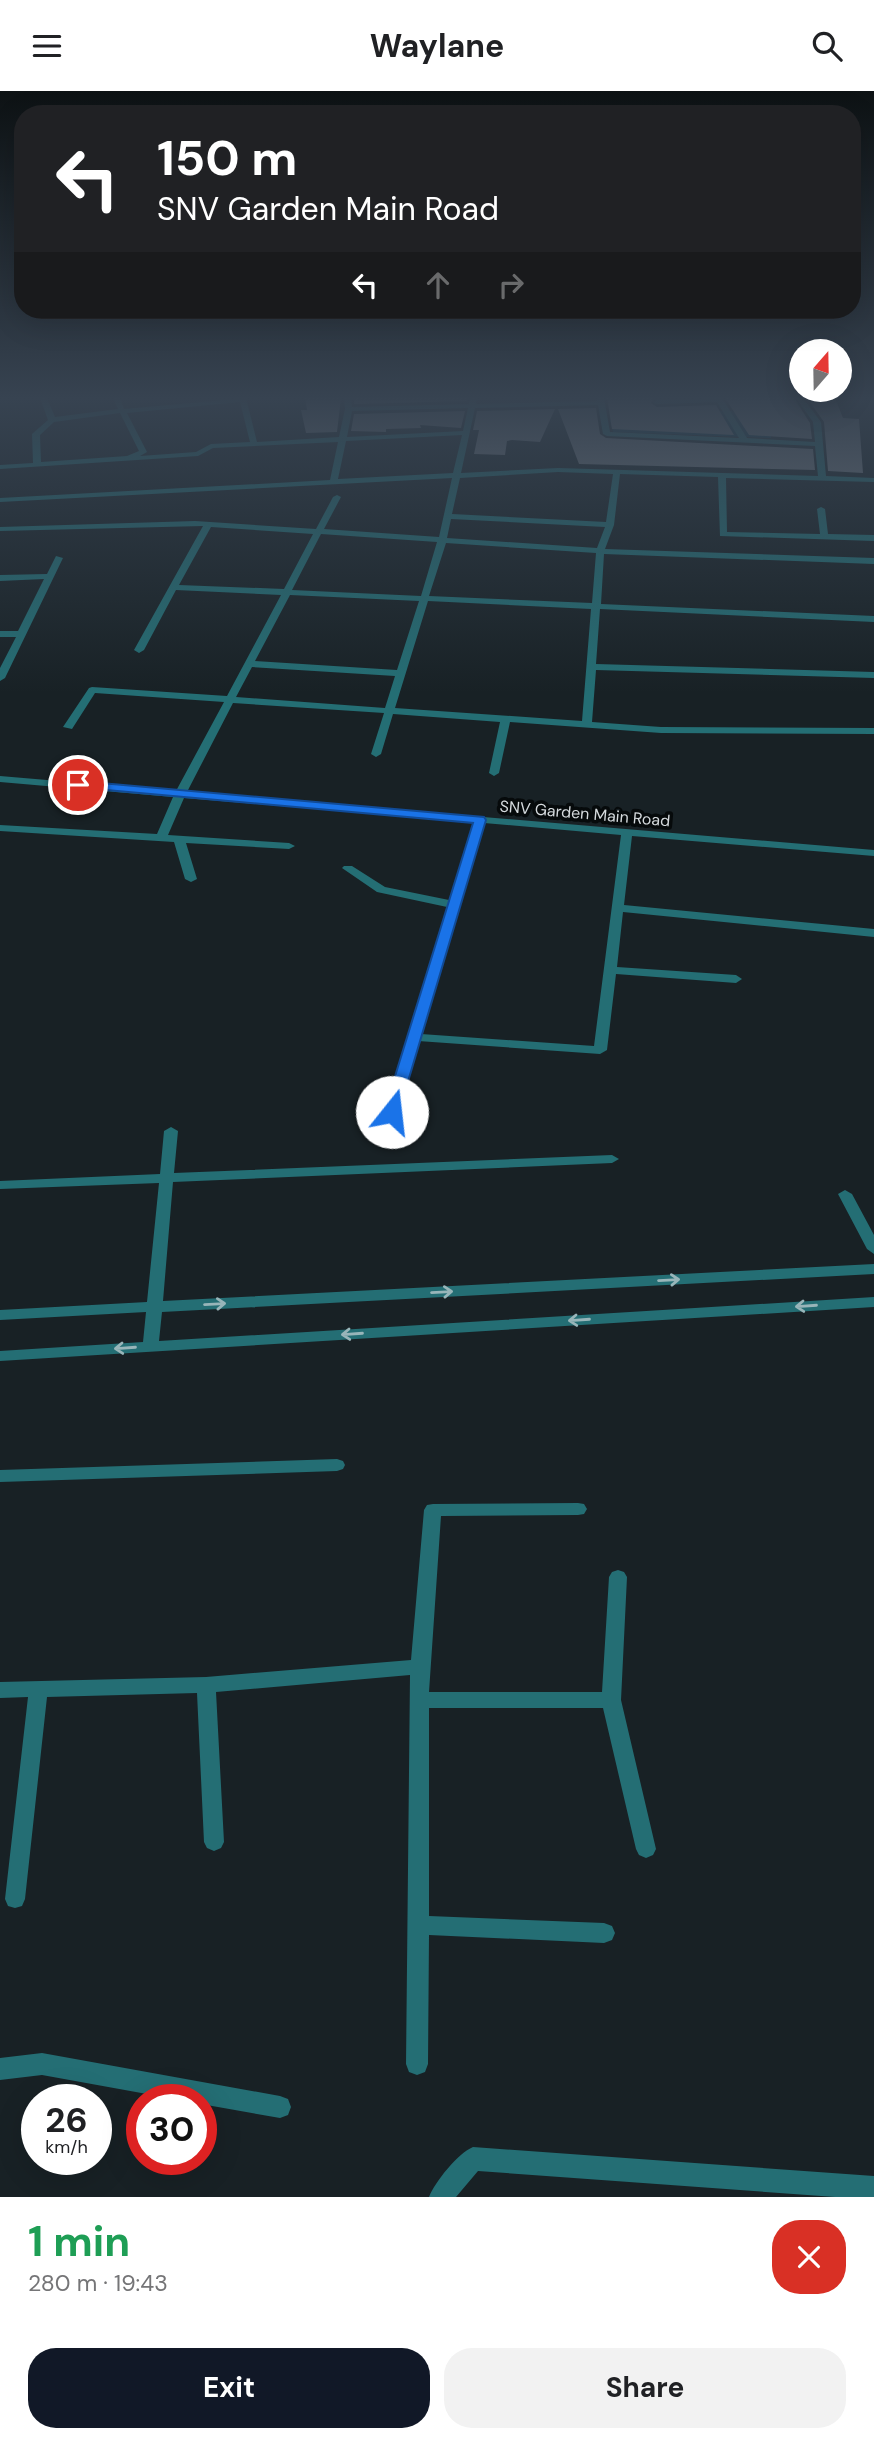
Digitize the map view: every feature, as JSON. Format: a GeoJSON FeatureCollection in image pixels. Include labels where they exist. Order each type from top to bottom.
{"type":"FeatureCollection","features":[{"type":"Feature","properties":{"kind":"street"},"geometry":{"type":"LineString","coordinates":[[0,500],[62,496]]}},
{"type":"Feature","properties":{"kind":"street"},"geometry":{"type":"LineString","coordinates":[[376,754],[442,541],[451,496]]}},
{"type":"Feature","properties":{"kind":"street"},"geometry":{"type":"LineString","coordinates":[[587,725],[600,551],[610,525],[614,496]]}},
{"type":"Feature","properties":{"kind":"street"},"geometry":{"type":"LineString","coordinates":[[722,496],[723,534],[874,538]]}},
{"type":"Feature","properties":{"kind":"street"},"geometry":{"type":"LineString","coordinates":[[161,838],[181,792],[337,497]]}},
{"type":"Feature","properties":{"kind":"street"},"geometry":{"type":"LineString","coordinates":[[821,509],[824,537]]}},
{"type":"Feature","properties":{"kind":"street"},"geometry":{"type":"LineString","coordinates":[[447,516],[610,525]]}},
{"type":"Feature","properties":{"kind":"street"},"geometry":{"type":"LineString","coordinates":[[139,650],[208,524]]}},
{"type":"Feature","properties":{"kind":"street"},"geometry":{"type":"LineString","coordinates":[[0,529],[208,524],[600,551],[874,561]]}},
{"type":"Feature","properties":{"kind":"street"},"geometry":{"type":"LineString","coordinates":[[0,678],[59,558]]}},
{"type":"Feature","properties":{"kind":"street"},"geometry":{"type":"LineString","coordinates":[[0,578],[52,576]]}},
{"type":"Feature","properties":{"kind":"street"},"geometry":{"type":"LineString","coordinates":[[174,587],[874,619]]}},
{"type":"Feature","properties":{"kind":"street"},"geometry":{"type":"LineString","coordinates":[[0,634],[22,634]]}},
{"type":"Feature","properties":{"kind":"street"},"geometry":{"type":"LineString","coordinates":[[0,647],[15,647]]}},
{"type":"Feature","properties":{"kind":"street"},"geometry":{"type":"LineString","coordinates":[[250,664],[401,673]]}},
{"type":"Feature","properties":{"kind":"street"},"geometry":{"type":"LineString","coordinates":[[591,667],[874,675]]}},
{"type":"Feature","properties":{"kind":"street"},"geometry":{"type":"LineString","coordinates":[[68,727],[92,690],[661,730],[874,731]]}},
{"type":"Feature","properties":{"kind":"street"},"geometry":{"type":"LineString","coordinates":[[494,773],[506,719]]}},
{"type":"Feature","properties":{"kind":"street","name":"SNV Garden Main Road"},"geometry":{"type":"LineString","coordinates":[[0,779],[181,792],[874,853]]}},
{"type":"Feature","properties":{"kind":"street"},"geometry":{"type":"LineString","coordinates":[[392,1112],[480,820]]}},
{"type":"Feature","properties":{"kind":"street"},"geometry":{"type":"LineString","coordinates":[[0,828],[289,846]]}},
{"type":"Feature","properties":{"kind":"street"},"geometry":{"type":"LineString","coordinates":[[414,1037],[600,1050],[627,833]]}},
{"type":"Feature","properties":{"kind":"street"},"geometry":{"type":"LineString","coordinates":[[179,839],[191,879]]}},
{"type":"Feature","properties":{"kind":"street"},"geometry":{"type":"LineString","coordinates":[[348,868],[381,890],[454,905]]}},
{"type":"Feature","properties":{"kind":"street"},"geometry":{"type":"LineString","coordinates":[[618,908],[874,933]]}},
{"type":"Feature","properties":{"kind":"street"},"geometry":{"type":"LineString","coordinates":[[610,970],[736,979]]}},
{"type":"Feature","properties":{"kind":"street"},"geometry":{"type":"LineString","coordinates":[[151,1346],[169,1178],[171,1131]]}},
{"type":"Feature","properties":{"kind":"street"},"geometry":{"type":"LineString","coordinates":[[0,1185],[612,1159]]}},
{"type":"Feature","properties":{"kind":"street"},"geometry":{"type":"LineString","coordinates":[[845,1194],[874,1249]]}},
{"type":"Feature","properties":{"kind":"street"},"geometry":{"type":"LineString","coordinates":[[0,1315],[874,1269]]}},
{"type":"Feature","properties":{"kind":"street"},"geometry":{"type":"LineString","coordinates":[[0,1356],[874,1302]]}},
{"type":"Feature","properties":{"kind":"street"},"geometry":{"type":"LineString","coordinates":[[0,1476],[337,1465]]}},
{"type":"Feature","properties":{"kind":"street"},"geometry":{"type":"LineString","coordinates":[[417,2064],[419,1700],[433,1510],[578,1509]]}},
{"type":"Feature","properties":{"kind":"street"},"geometry":{"type":"LineString","coordinates":[[618,1577],[611,1700],[646,1849]]}},
{"type":"Feature","properties":{"kind":"street"},"geometry":{"type":"LineString","coordinates":[[0,1690],[205,1685],[420,1667]]}},
{"type":"Feature","properties":{"kind":"street"},"geometry":{"type":"LineString","coordinates":[[205,1685],[214,1842]]}},
{"type":"Feature","properties":{"kind":"street"},"geometry":{"type":"LineString","coordinates":[[15,1899],[38,1689]]}},
{"type":"Feature","properties":{"kind":"street"},"geometry":{"type":"LineString","coordinates":[[419,1700],[611,1700]]}},
{"type":"Feature","properties":{"kind":"street"},"geometry":{"type":"LineString","coordinates":[[418,1926],[604,1933]]}},
{"type":"Feature","properties":{"kind":"street"},"geometry":{"type":"LineString","coordinates":[[0,2069],[41,2064],[280,2107]]}},
{"type":"Feature","properties":{"kind":"street"},"geometry":{"type":"LineString","coordinates":[[441,2197],[473,2159],[874,2188]]}},
{"type":"Feature","properties":{"kind":"route"},"geometry":{"type":"LineString","coordinates":[[78,785],[480,820],[392,1112]]}}]}
